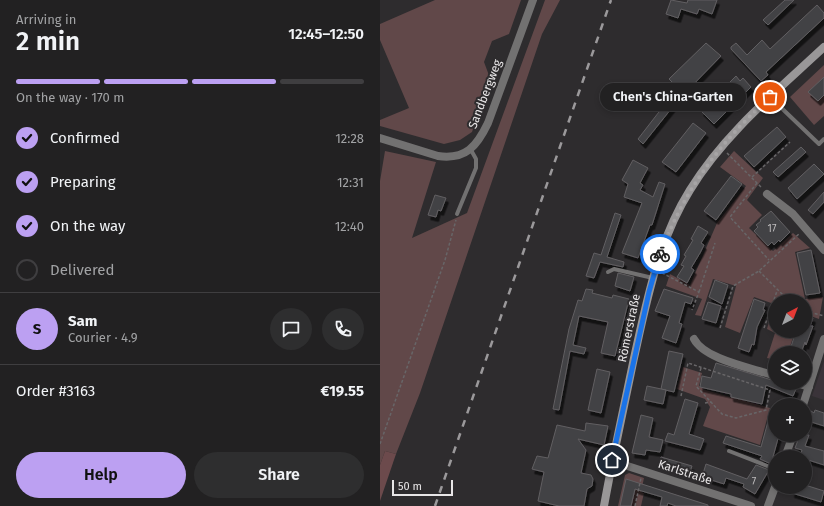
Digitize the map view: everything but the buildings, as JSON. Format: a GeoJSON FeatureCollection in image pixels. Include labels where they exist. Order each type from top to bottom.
{"type":"FeatureCollection","features":[{"type":"Feature","properties":{"kind":"main road","name":"Römerstraße"},"geometry":{"type":"LineString","coordinates":[[604,506],[612,460],[655,270],[680,206],[701,173],[721,147],[770,97],[824,47]]}},
{"type":"Feature","properties":{"kind":"street","name":"Sandbergweg"},"geometry":{"type":"LineString","coordinates":[[471,150],[480,140],[488,123],[533,0]]}},
{"type":"Feature","properties":{"kind":"street"},"geometry":{"type":"LineString","coordinates":[[380,138],[438,156],[447,157],[471,150]]}},
{"type":"Feature","properties":{"kind":"street"},"geometry":{"type":"LineString","coordinates":[[767,194],[782,204],[806,228],[824,250]]}},
{"type":"Feature","properties":{"kind":"street"},"geometry":{"type":"LineString","coordinates":[[694,339],[701,349],[711,355],[768,374]]}},
{"type":"Feature","properties":{"kind":"street"},"geometry":{"type":"LineString","coordinates":[[812,378],[824,340]]}},
{"type":"Feature","properties":{"kind":"street","name":"Karlstraße"},"geometry":{"type":"LineString","coordinates":[[612,460],[751,506]]}},
{"type":"Feature","properties":{"kind":"street"},"geometry":{"type":"LineString","coordinates":[[768,506],[772,494]]}},
{"type":"Feature","properties":{"kind":"lane"},"geometry":{"type":"LineString","coordinates":[[770,97],[818,144],[824,139]]}},
{"type":"Feature","properties":{"kind":"lane"},"geometry":{"type":"LineString","coordinates":[[457,214],[476,168],[476,159],[471,150]]}},
{"type":"Feature","properties":{"kind":"lane"},"geometry":{"type":"LineString","coordinates":[[608,272],[614,269],[653,278]]}},
{"type":"Feature","properties":{"kind":"lane"},"geometry":{"type":"LineString","coordinates":[[729,451],[768,466]]}},
{"type":"Feature","properties":{"kind":"path"},"geometry":{"type":"LineString","coordinates":[[752,178],[790,142]]}},
{"type":"Feature","properties":{"kind":"path"},"geometry":{"type":"LineString","coordinates":[[721,147],[767,194]]}},
{"type":"Feature","properties":{"kind":"path"},"geometry":{"type":"LineString","coordinates":[[757,183],[730,217],[769,260]]}},
{"type":"Feature","properties":{"kind":"path"},"geometry":{"type":"LineString","coordinates":[[380,444],[445,260],[457,214]]}},
{"type":"Feature","properties":{"kind":"path"},"geometry":{"type":"LineString","coordinates":[[720,328],[734,286],[759,270],[806,228]]}},
{"type":"Feature","properties":{"kind":"path"},"geometry":{"type":"LineString","coordinates":[[692,310],[714,243]]}},
{"type":"Feature","properties":{"kind":"path"},"geometry":{"type":"LineString","coordinates":[[655,270],[699,292]]}},
{"type":"Feature","properties":{"kind":"path"},"geometry":{"type":"LineString","coordinates":[[759,270],[781,294]]}},
{"type":"Feature","properties":{"kind":"path"},"geometry":{"type":"LineString","coordinates":[[764,328],[777,290]]}},
{"type":"Feature","properties":{"kind":"path"},"geometry":{"type":"LineString","coordinates":[[812,313],[824,316]]}},
{"type":"Feature","properties":{"kind":"path"},"geometry":{"type":"LineString","coordinates":[[681,396],[688,363],[770,390],[766,410],[736,418],[722,414],[696,386],[701,368]]}},
{"type":"Feature","properties":{"kind":"path"},"geometry":{"type":"LineString","coordinates":[[705,402],[711,402]]}},
{"type":"Feature","properties":{"kind":"path"},"geometry":{"type":"LineString","coordinates":[[635,506],[643,470]]}},
{"type":"Feature","properties":{"kind":"shaded area"},"geometry":{"type":"Polygon","coordinates":[[[435,0],[521,0],[509,34],[492,41],[484,62],[490,78],[472,132],[460,140],[444,144],[380,126],[380,120],[409,108],[380,40],[380,24],[435,0]]]}},
{"type":"Feature","properties":{"kind":"shaded area"},"geometry":{"type":"Polygon","coordinates":[[[545,0],[560,0],[542,34],[420,393],[396,454],[385,451],[380,465],[380,181],[385,151],[436,162],[412,238],[467,213],[545,0]]]}},
{"type":"Feature","properties":{"kind":"shaded area"},"geometry":{"type":"Polygon","coordinates":[[[824,65],[824,116],[814,125],[790,97],[824,65]]]}},
{"type":"Feature","properties":{"kind":"shaded area"},"geometry":{"type":"Polygon","coordinates":[[[734,151],[763,178],[747,200],[762,215],[749,228],[773,251],[793,233],[810,248],[795,252],[804,294],[768,294],[768,302],[754,297],[740,333],[725,327],[736,286],[713,279],[701,316],[695,315],[702,299],[666,286],[670,274],[690,285],[717,223],[746,186],[720,167],[734,151]]]}},
{"type":"Feature","properties":{"kind":"shaded area"},"geometry":{"type":"Polygon","coordinates":[[[823,297],[819,319],[812,316],[812,298],[823,297]]]}},
{"type":"Feature","properties":{"kind":"shaded area"},"geometry":{"type":"Polygon","coordinates":[[[773,338],[793,338],[790,346],[771,346],[773,338]]]}},
{"type":"Feature","properties":{"kind":"shaded area"},"geometry":{"type":"Polygon","coordinates":[[[824,361],[824,400],[812,396],[824,361]]]}},
{"type":"Feature","properties":{"kind":"shaded area"},"geometry":{"type":"Polygon","coordinates":[[[683,367],[702,373],[699,386],[705,390],[768,407],[768,415],[760,445],[703,426],[710,407],[705,399],[677,389],[683,367]]]}},
{"type":"Feature","properties":{"kind":"shaded area"},"geometry":{"type":"Polygon","coordinates":[[[385,451],[396,454],[380,501],[380,465],[385,451]]]}},
{"type":"Feature","properties":{"kind":"shaded area"},"geometry":{"type":"Polygon","coordinates":[[[629,473],[644,478],[641,492],[644,493],[641,506],[618,506],[625,475],[629,473]]]}},
{"type":"Feature","properties":{"kind":"railway"},"geometry":{"type":"LineString","coordinates":[[435,506],[611,0]]}},
{"type":"Feature","properties":{"kind":"way so far"},"geometry":{"type":"LineString","coordinates":[[660,254],[680,206],[701,173],[721,147],[770,97]]}},
{"type":"Feature","properties":{"kind":"place","name":"Chen's China-Garten"},"geometry":{"type":"Point","coordinates":[770,97]}},
{"type":"Feature","properties":{"kind":"route"},"geometry":{"type":"LineString","coordinates":[[612,460],[649,292],[660,254]]}}]}
